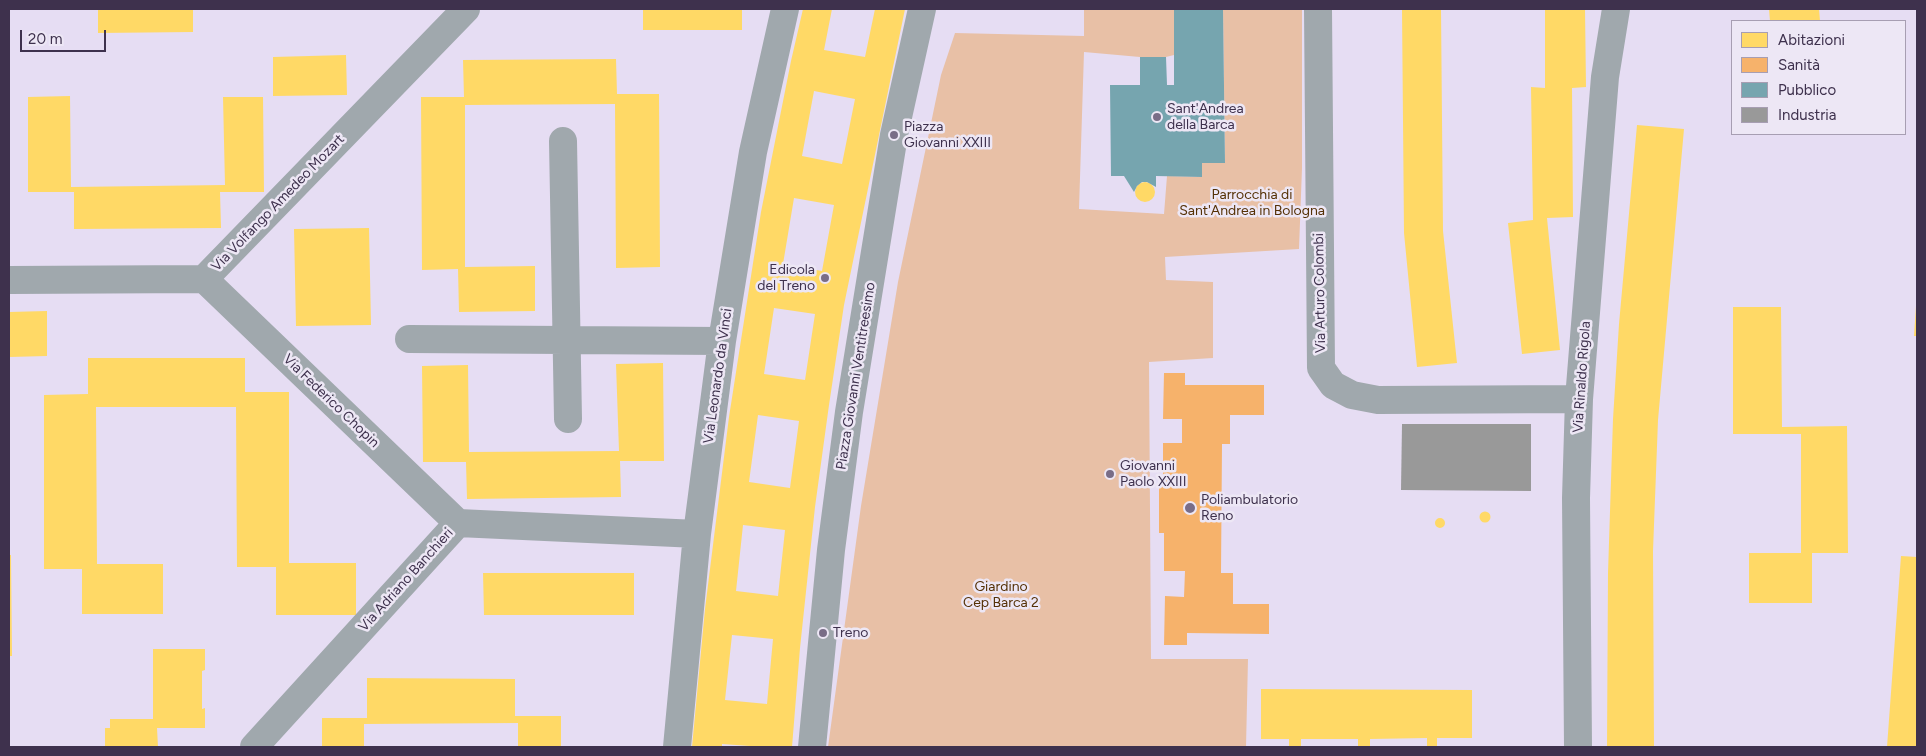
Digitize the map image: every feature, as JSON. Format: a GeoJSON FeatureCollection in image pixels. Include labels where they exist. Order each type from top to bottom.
{"type":"FeatureCollection","features":[{"type":"Feature","properties":{"kind":"street","name":"Via Volfango Amedeo Mozart"},"geometry":{"type":"LineString","coordinates":[[9,280],[204,279],[466,9]]}},
{"type":"Feature","properties":{"kind":"street","name":"Via Leonardo da Vinci"},"geometry":{"type":"LineString","coordinates":[[677,747],[697,534],[722,341],[753,152],[785,9]]}},
{"type":"Feature","properties":{"kind":"street","name":"Piazza Giovanni Ventitreesimo"},"geometry":{"type":"LineString","coordinates":[[812,747],[831,550],[849,412],[894,135],[922,9]]}},
{"type":"Feature","properties":{"kind":"street","name":"Via Arturo Colombi"},"geometry":{"type":"LineString","coordinates":[[1318,9],[1321,368],[1333,385],[1352,395],[1378,400],[1580,399]]}},
{"type":"Feature","properties":{"kind":"street","name":"Via Rinaldo Rigola"},"geometry":{"type":"LineString","coordinates":[[1578,747],[1576,498],[1580,399],[1605,77],[1616,9]]}},
{"type":"Feature","properties":{"kind":"street"},"geometry":{"type":"LineString","coordinates":[[563,141],[568,419]]}},
{"type":"Feature","properties":{"kind":"street","name":"Via Federico Chopin"},"geometry":{"type":"LineString","coordinates":[[204,279],[458,523]]}},
{"type":"Feature","properties":{"kind":"street"},"geometry":{"type":"LineString","coordinates":[[409,339],[722,341]]}},
{"type":"Feature","properties":{"kind":"street","name":"Via Adriano Banchieri"},"geometry":{"type":"LineString","coordinates":[[254,747],[458,523],[697,534]]}},
{"type":"Feature","properties":{"kind":"green space","name":"Giardino Cep Barca 2"},"geometry":{"type":"Polygon","coordinates":[[[1084,9],[1174,9],[1174,55],[1166,57],[1140,57],[1084,52],[1079,209],[1164,214],[1167,176],[1202,177],[1202,163],[1225,163],[1223,9],[1302,9],[1302,168],[1299,249],[1165,257],[1166,280],[1213,282],[1213,358],[1149,362],[1151,659],[1248,659],[1246,747],[828,747],[861,506],[898,282],[941,75],[955,33],[1084,36],[1084,9]]]}},
{"type":"Feature","properties":{"kind":"building: Abitazioni"},"geometry":{"type":"Polygon","coordinates":[[[98,9],[193,9],[193,32],[98,33],[98,9]]]}},
{"type":"Feature","properties":{"kind":"building: Abitazioni"},"geometry":{"type":"Polygon","coordinates":[[[643,9],[742,9],[742,30],[643,30],[643,9]]]}},
{"type":"Feature","properties":{"kind":"building: Abitazioni"},"geometry":{"type":"Polygon","coordinates":[[[803,9],[832,9],[824,50],[865,57],[875,9],[905,9],[844,305],[815,507],[792,747],[722,744],[722,747],[692,747],[705,609],[729,417],[761,212],[803,9]],[[814,91],[802,156],[842,164],[855,99],[814,91]],[[794,198],[783,264],[822,271],[834,205],[794,198]],[[774,308],[764,374],[805,380],[815,314],[774,308]],[[758,415],[749,482],[790,488],[799,421],[758,415]],[[743,525],[736,591],[778,596],[785,530],[743,525]],[[732,635],[725,700],[767,704],[773,639],[732,635]]]}},
{"type":"Feature","properties":{"kind":"building: Abitazioni"},"geometry":{"type":"Polygon","coordinates":[[[1402,9],[1441,9],[1443,231],[1457,363],[1417,367],[1404,233],[1402,9]]]}},
{"type":"Feature","properties":{"kind":"building: Abitazioni"},"geometry":{"type":"Polygon","coordinates":[[[1545,9],[1585,9],[1586,87],[1572,88],[1573,217],[1547,218],[1560,350],[1522,354],[1508,223],[1533,220],[1531,87],[1545,88],[1545,9]]]}},
{"type":"Feature","properties":{"kind":"building: Abitazioni"},"geometry":{"type":"Polygon","coordinates":[[[1769,9],[1819,9],[1820,20],[1770,20],[1769,9]]]}},
{"type":"Feature","properties":{"kind":"building: Abitazioni"},"geometry":{"type":"Polygon","coordinates":[[[346,55],[347,95],[273,96],[273,57],[346,55]]]}},
{"type":"Feature","properties":{"kind":"building: Abitazioni"},"geometry":{"type":"Polygon","coordinates":[[[616,59],[617,94],[659,94],[660,267],[616,268],[615,104],[465,105],[465,267],[535,266],[535,311],[459,312],[458,269],[422,270],[421,97],[464,97],[463,60],[616,59]]]}},
{"type":"Feature","properties":{"kind":"building: Abitazioni"},"geometry":{"type":"Polygon","coordinates":[[[70,96],[71,187],[225,185],[223,97],[263,97],[264,192],[220,192],[221,228],[74,229],[74,192],[28,192],[28,97],[70,96]]]}},
{"type":"Feature","properties":{"kind":"building: Abitazioni"},"geometry":{"type":"Polygon","coordinates":[[[1637,125],[1684,129],[1658,420],[1653,551],[1654,747],[1607,747],[1608,573],[1613,419],[1619,324],[1637,125]]]}},
{"type":"Feature","properties":{"kind":"building: Abitazioni"},"geometry":{"type":"Polygon","coordinates":[[[1145,182],[1152,185],[1155,192],[1152,199],[1145,202],[1138,199],[1135,192],[1138,185],[1145,182]]]}},
{"type":"Feature","properties":{"kind":"building: Abitazioni"},"geometry":{"type":"Polygon","coordinates":[[[369,228],[371,325],[296,326],[294,229],[369,228]]]}},
{"type":"Feature","properties":{"kind":"building: Abitazioni"},"geometry":{"type":"Polygon","coordinates":[[[1916,306],[1917,336],[1914,336],[1916,306]]]}},
{"type":"Feature","properties":{"kind":"building: Abitazioni"},"geometry":{"type":"Polygon","coordinates":[[[1733,307],[1781,307],[1782,427],[1847,426],[1848,553],[1812,553],[1812,603],[1749,603],[1749,553],[1801,553],[1801,434],[1733,434],[1733,307]]]}},
{"type":"Feature","properties":{"kind":"building: Abitazioni"},"geometry":{"type":"Polygon","coordinates":[[[47,311],[47,356],[9,357],[9,312],[47,311]]]}},
{"type":"Feature","properties":{"kind":"building: Abitazioni"},"geometry":{"type":"Polygon","coordinates":[[[88,358],[245,358],[245,392],[289,392],[289,563],[356,563],[356,615],[276,615],[276,567],[237,567],[236,407],[96,407],[97,564],[163,564],[163,614],[82,614],[82,569],[44,569],[44,395],[88,394],[88,358]]]}},
{"type":"Feature","properties":{"kind":"building: Abitazioni"},"geometry":{"type":"Polygon","coordinates":[[[663,363],[664,461],[620,461],[621,497],[467,499],[466,462],[423,462],[422,366],[468,365],[469,452],[619,451],[616,364],[663,363]]]}},
{"type":"Feature","properties":{"kind":"building: Abitazioni"},"geometry":{"type":"Polygon","coordinates":[[[1485,511],[1491,517],[1485,523],[1479,517],[1485,511]]]}},
{"type":"Feature","properties":{"kind":"building: Abitazioni"},"geometry":{"type":"Polygon","coordinates":[[[1438,518],[1442,518],[1445,523],[1444,527],[1438,528],[1435,525],[1435,521],[1438,518]]]}},
{"type":"Feature","properties":{"kind":"building: Abitazioni"},"geometry":{"type":"Polygon","coordinates":[[[9,555],[11,555],[12,656],[9,656],[9,555]]]}},
{"type":"Feature","properties":{"kind":"building: Abitazioni"},"geometry":{"type":"Polygon","coordinates":[[[1901,556],[1917,557],[1917,747],[1887,747],[1901,556]]]}},
{"type":"Feature","properties":{"kind":"building: Abitazioni"},"geometry":{"type":"Polygon","coordinates":[[[483,573],[634,573],[634,615],[484,615],[483,573]]]}},
{"type":"Feature","properties":{"kind":"building: Abitazioni"},"geometry":{"type":"Polygon","coordinates":[[[153,649],[205,649],[205,670],[202,671],[202,709],[205,708],[205,728],[157,728],[158,747],[105,746],[105,728],[110,728],[110,719],[153,719],[153,649]]]}},
{"type":"Feature","properties":{"kind":"building: Abitazioni"},"geometry":{"type":"Polygon","coordinates":[[[367,678],[515,679],[515,716],[561,716],[561,747],[518,747],[518,723],[364,724],[364,747],[322,747],[322,718],[367,718],[367,678]]]}},
{"type":"Feature","properties":{"kind":"building: Abitazioni"},"geometry":{"type":"Polygon","coordinates":[[[1261,689],[1472,690],[1472,738],[1437,738],[1437,747],[1427,747],[1427,738],[1370,739],[1370,747],[1358,747],[1358,739],[1301,739],[1301,747],[1289,747],[1289,739],[1261,739],[1261,689]]]}},
{"type":"Feature","properties":{"kind":"building: Sanità","name":"Poliambulatorio Reno"},"geometry":{"type":"Polygon","coordinates":[[[1164,373],[1185,373],[1185,385],[1264,385],[1264,415],[1230,415],[1230,444],[1222,444],[1221,573],[1233,573],[1233,604],[1269,604],[1269,634],[1187,633],[1187,645],[1164,645],[1165,596],[1184,597],[1185,571],[1164,571],[1164,533],[1159,533],[1159,482],[1163,482],[1163,443],[1182,443],[1182,419],[1163,419],[1164,373]]]}},
{"type":"Feature","properties":{"kind":"building: Pubblico"},"geometry":{"type":"Polygon","coordinates":[[[1174,9],[1223,9],[1225,163],[1202,163],[1202,177],[1156,176],[1156,187],[1147,182],[1142,182],[1134,192],[1124,176],[1111,176],[1110,85],[1140,85],[1140,57],[1166,57],[1167,85],[1174,85],[1174,9]]]}},
{"type":"Feature","properties":{"kind":"building: Industria"},"geometry":{"type":"Polygon","coordinates":[[[1402,424],[1531,424],[1531,491],[1401,490],[1402,424]]]}},
{"type":"Feature","properties":{"kind":"place","name":"Sant'Andrea della Barca"},"geometry":{"type":"Point","coordinates":[1157,117]}},
{"type":"Feature","properties":{"kind":"place","name":"Piazza Giovanni XXIII"},"geometry":{"type":"Point","coordinates":[894,135]}},
{"type":"Feature","properties":{"kind":"place","name":"Edicola del Treno"},"geometry":{"type":"Point","coordinates":[825,278]}},
{"type":"Feature","properties":{"kind":"place","name":"Giovanni Paolo XXIII"},"geometry":{"type":"Point","coordinates":[1110,474]}},
{"type":"Feature","properties":{"kind":"place","name":"Poliambulatorio Reno"},"geometry":{"type":"Point","coordinates":[1190,508]}},
{"type":"Feature","properties":{"kind":"place","name":"Treno"},"geometry":{"type":"Point","coordinates":[823,633]}},
{"type":"Feature","properties":{"kind":"park label","name":"Parrocchia di Sant'Andrea in Bologna"},"geometry":{"type":"Point","coordinates":[1252,204]}}]}
